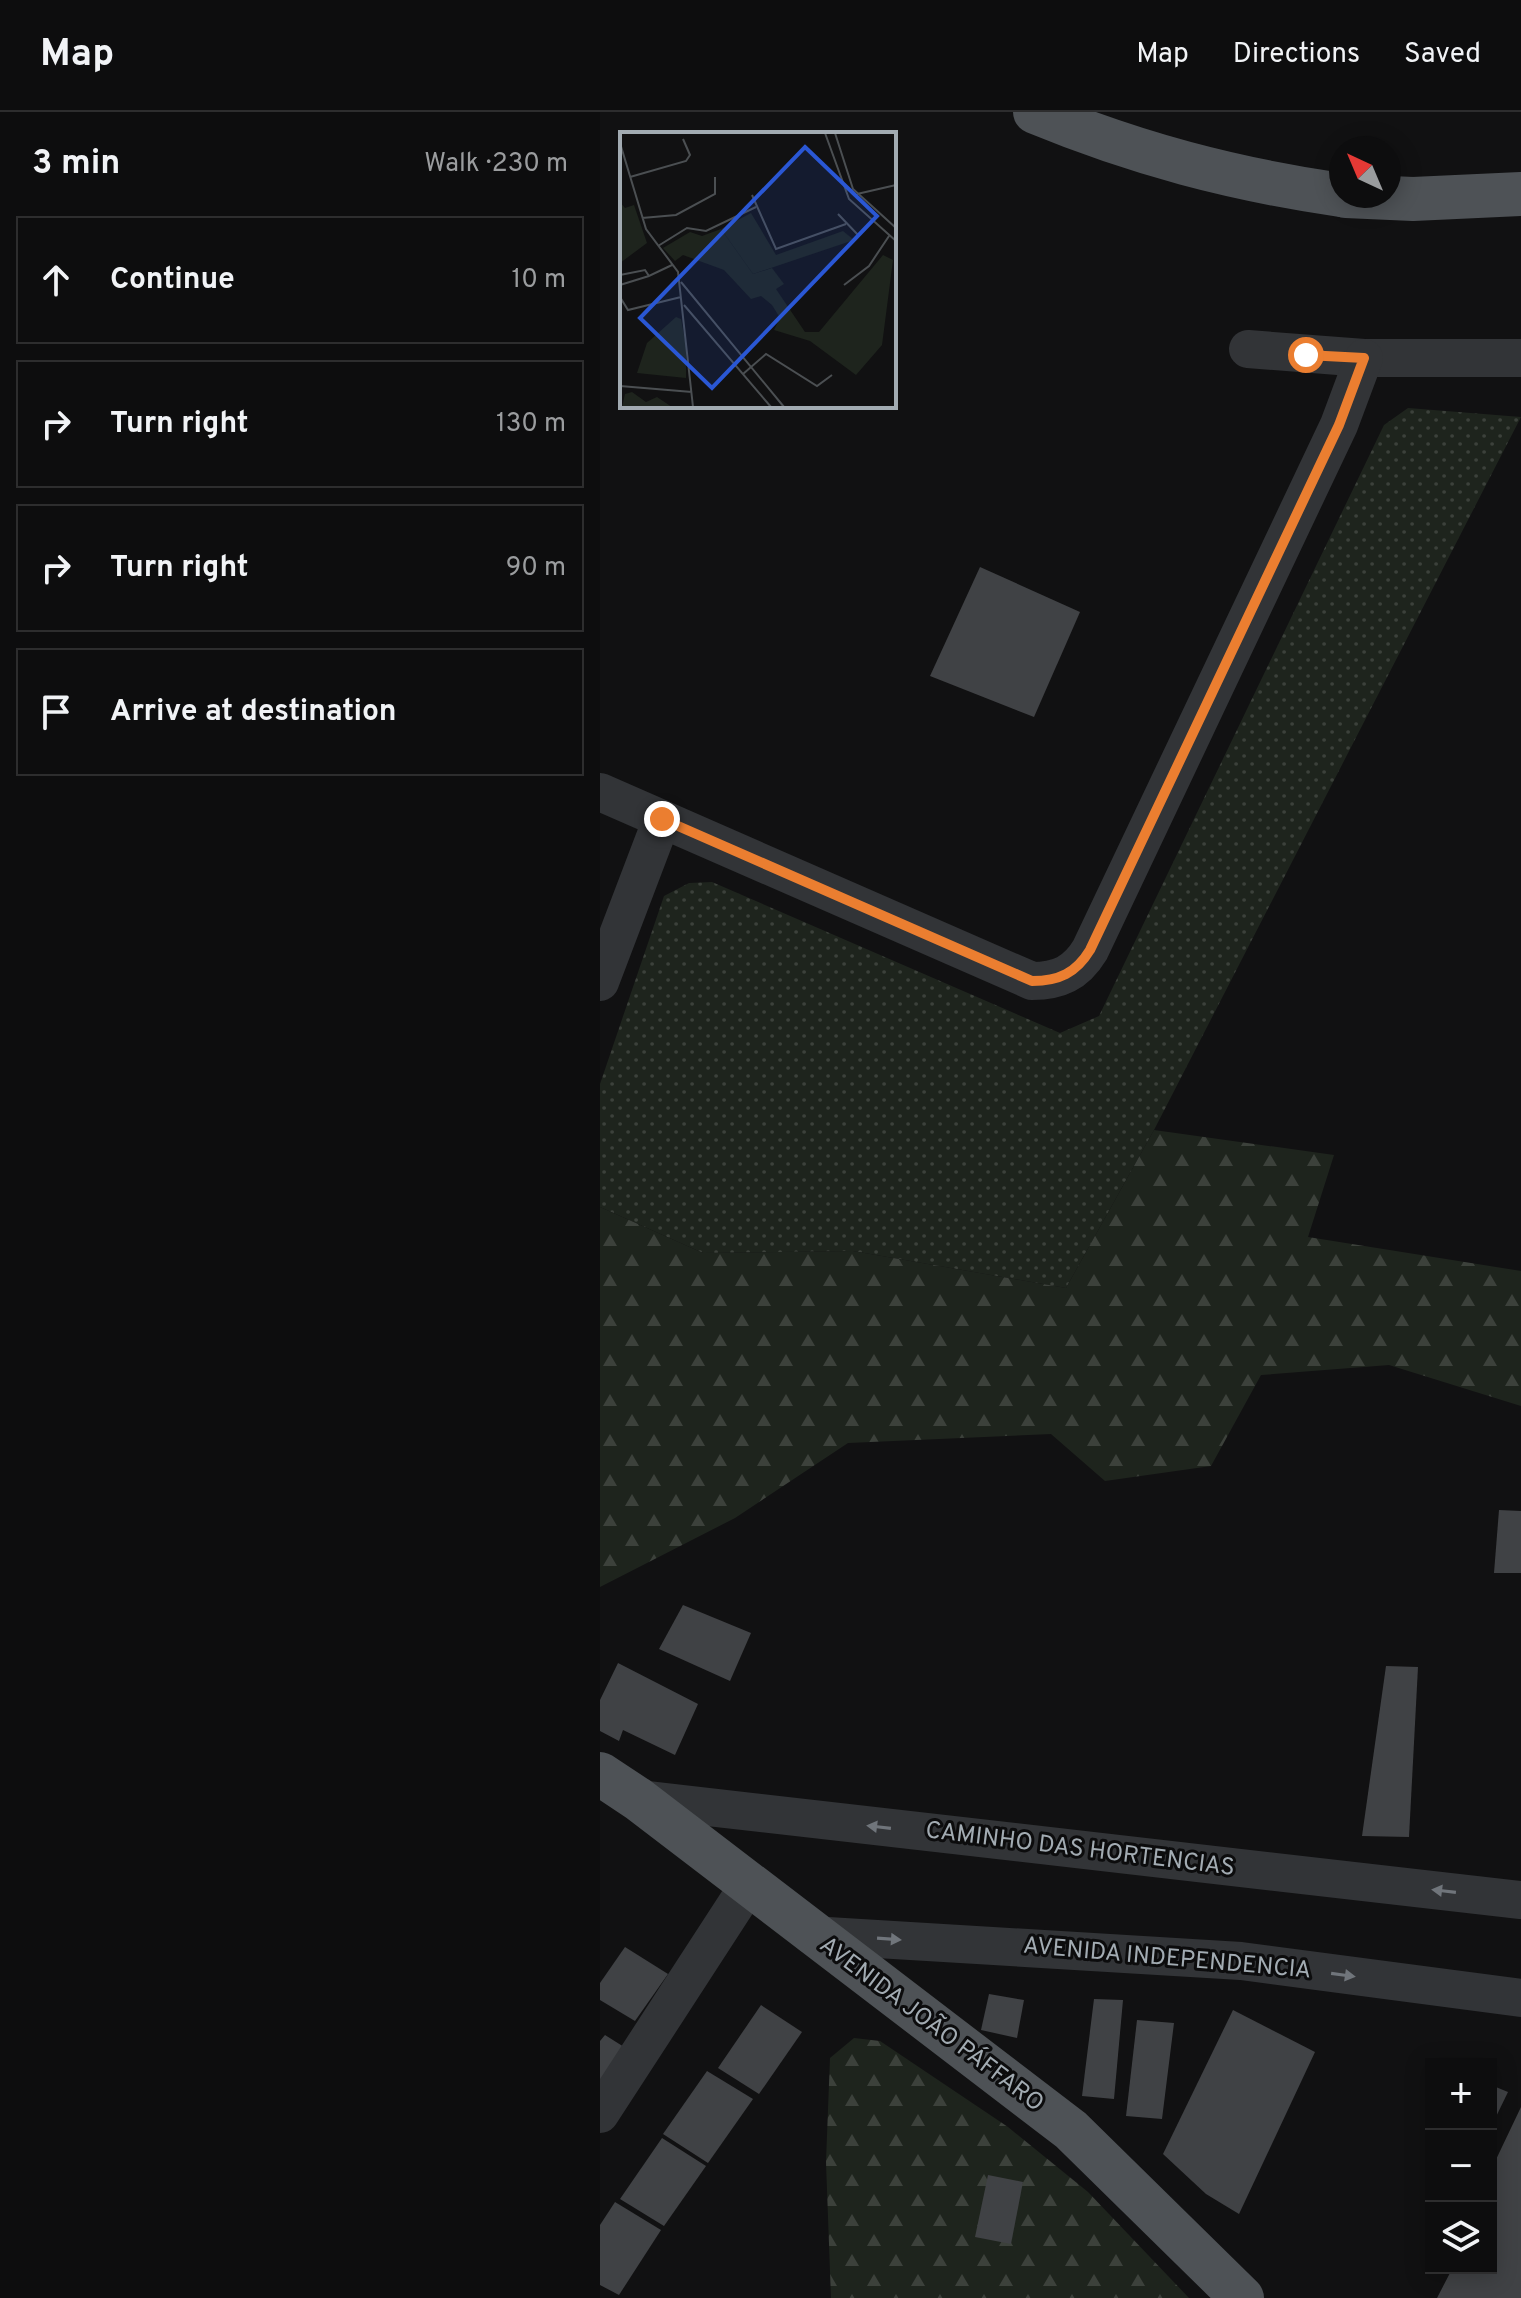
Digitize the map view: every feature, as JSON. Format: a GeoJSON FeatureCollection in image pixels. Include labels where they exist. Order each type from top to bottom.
{"type":"FeatureCollection","features":[{"type":"Feature","properties":{"kind":"main road"},"geometry":{"type":"LineString","coordinates":[[1035,112],[1087,134],[1197,168],[1329,193]]}},
{"type":"Feature","properties":{"kind":"main road"},"geometry":{"type":"LineString","coordinates":[[1401,198],[1521,194]]}},
{"type":"Feature","properties":{"kind":"main road","name":"AVENIDA JOÃO PÁFFARO"},"geometry":{"type":"LineString","coordinates":[[600,1774],[638,1799],[811,1935],[1071,2130],[1242,2298]]}},
{"type":"Feature","properties":{"kind":"street"},"geometry":{"type":"LineString","coordinates":[[1248,349],[1364,358],[1521,358]]}},
{"type":"Feature","properties":{"kind":"street"},"geometry":{"type":"LineString","coordinates":[[600,792],[1032,981],[1061,978],[1073,971],[1090,950],[1339,425],[1364,358]]}},
{"type":"Feature","properties":{"kind":"street"},"geometry":{"type":"LineString","coordinates":[[600,982],[662,819]]}},
{"type":"Feature","properties":{"kind":"street","name":"CAMINHO DAS HORTENCIAS"},"geometry":{"type":"LineString","coordinates":[[638,1799],[1521,1900]]}},
{"type":"Feature","properties":{"kind":"street"},"geometry":{"type":"LineString","coordinates":[[600,2114],[748,1886]]}},
{"type":"Feature","properties":{"kind":"street","name":"AVENIDA INDEPENDENCIA"},"geometry":{"type":"LineString","coordinates":[[811,1935],[1241,1961],[1521,1998]]}},
{"type":"Feature","properties":{"kind":"green space"},"geometry":{"type":"Polygon","coordinates":[[[1408,408],[1521,417],[1154,1130],[1066,1288],[853,1251],[703,1253],[600,1207],[600,1084],[664,896],[689,883],[712,882],[1060,1033],[1099,1016],[1384,425],[1408,408]]]}},
{"type":"Feature","properties":{"kind":"green space"},"geometry":{"type":"Polygon","coordinates":[[[1154,1130],[1334,1155],[1308,1237],[1521,1271],[1521,1406],[1389,1365],[1261,1375],[1211,1466],[1105,1481],[1051,1434],[848,1443],[735,1518],[600,1587],[600,1207],[703,1253],[853,1251],[1066,1288],[1154,1130]]]}},
{"type":"Feature","properties":{"kind":"green space"},"geometry":{"type":"Polygon","coordinates":[[[854,2038],[880,2041],[1008,2127],[1088,2192],[1189,2298],[831,2298],[826,2162],[830,2058],[854,2038]]]}},
{"type":"Feature","properties":{"kind":"building"},"geometry":{"type":"Polygon","coordinates":[[[980,567],[1080,612],[1034,717],[930,676],[980,567]]]}},
{"type":"Feature","properties":{"kind":"building"},"geometry":{"type":"Polygon","coordinates":[[[1499,1510],[1521,1511],[1521,1573],[1494,1573],[1499,1510]]]}},
{"type":"Feature","properties":{"kind":"building"},"geometry":{"type":"Polygon","coordinates":[[[683,1605],[751,1633],[730,1681],[659,1649],[683,1605]]]}},
{"type":"Feature","properties":{"kind":"building"},"geometry":{"type":"Polygon","coordinates":[[[618,1663],[698,1704],[675,1755],[623,1730],[619,1741],[600,1731],[600,1700],[618,1663]]]}},
{"type":"Feature","properties":{"kind":"building"},"geometry":{"type":"Polygon","coordinates":[[[1386,1666],[1418,1667],[1409,1837],[1362,1836],[1386,1666]]]}},
{"type":"Feature","properties":{"kind":"building"},"geometry":{"type":"Polygon","coordinates":[[[625,1947],[668,1974],[635,2021],[600,2000],[600,1983],[625,1947]]]}},
{"type":"Feature","properties":{"kind":"building"},"geometry":{"type":"Polygon","coordinates":[[[989,1994],[1024,2000],[1017,2038],[981,2030],[989,1994]]]}},
{"type":"Feature","properties":{"kind":"building"},"geometry":{"type":"Polygon","coordinates":[[[1094,1999],[1123,2000],[1114,2099],[1082,2096],[1094,1999]]]}},
{"type":"Feature","properties":{"kind":"building"},"geometry":{"type":"Polygon","coordinates":[[[761,2005],[802,2032],[759,2094],[718,2068],[761,2005]]]}},
{"type":"Feature","properties":{"kind":"building"},"geometry":{"type":"Polygon","coordinates":[[[1233,2010],[1315,2052],[1239,2214],[1206,2194],[1163,2154],[1233,2010]]]}},
{"type":"Feature","properties":{"kind":"building"},"geometry":{"type":"Polygon","coordinates":[[[1137,2020],[1174,2023],[1162,2119],[1126,2116],[1137,2020]]]}},
{"type":"Feature","properties":{"kind":"building"},"geometry":{"type":"Polygon","coordinates":[[[605,2035],[632,2052],[600,2099],[600,2041],[605,2035]]]}},
{"type":"Feature","properties":{"kind":"building"},"geometry":{"type":"Polygon","coordinates":[[[707,2071],[753,2099],[708,2163],[663,2134],[707,2071]]]}},
{"type":"Feature","properties":{"kind":"building"},"geometry":{"type":"Polygon","coordinates":[[[1497,2087],[1508,2092],[1497,2115],[1497,2087]]]}},
{"type":"Feature","properties":{"kind":"building"},"geometry":{"type":"Polygon","coordinates":[[[1521,2107],[1521,2298],[1437,2298],[1449,2274],[1497,2274],[1497,2157],[1521,2107]]]}},
{"type":"Feature","properties":{"kind":"building"},"geometry":{"type":"Polygon","coordinates":[[[662,2138],[706,2166],[664,2226],[620,2199],[662,2138]]]}},
{"type":"Feature","properties":{"kind":"building"},"geometry":{"type":"Polygon","coordinates":[[[988,2175],[1023,2182],[1011,2244],[975,2237],[988,2175]]]}},
{"type":"Feature","properties":{"kind":"building"},"geometry":{"type":"Polygon","coordinates":[[[615,2202],[661,2230],[619,2295],[600,2285],[600,2225],[615,2202]]]}},
{"type":"Feature","properties":{"kind":"route"},"geometry":{"type":"LineString","coordinates":[[662,819],[1032,981],[1061,978],[1073,971],[1090,950],[1339,425],[1364,358],[1306,355]]}}]}
